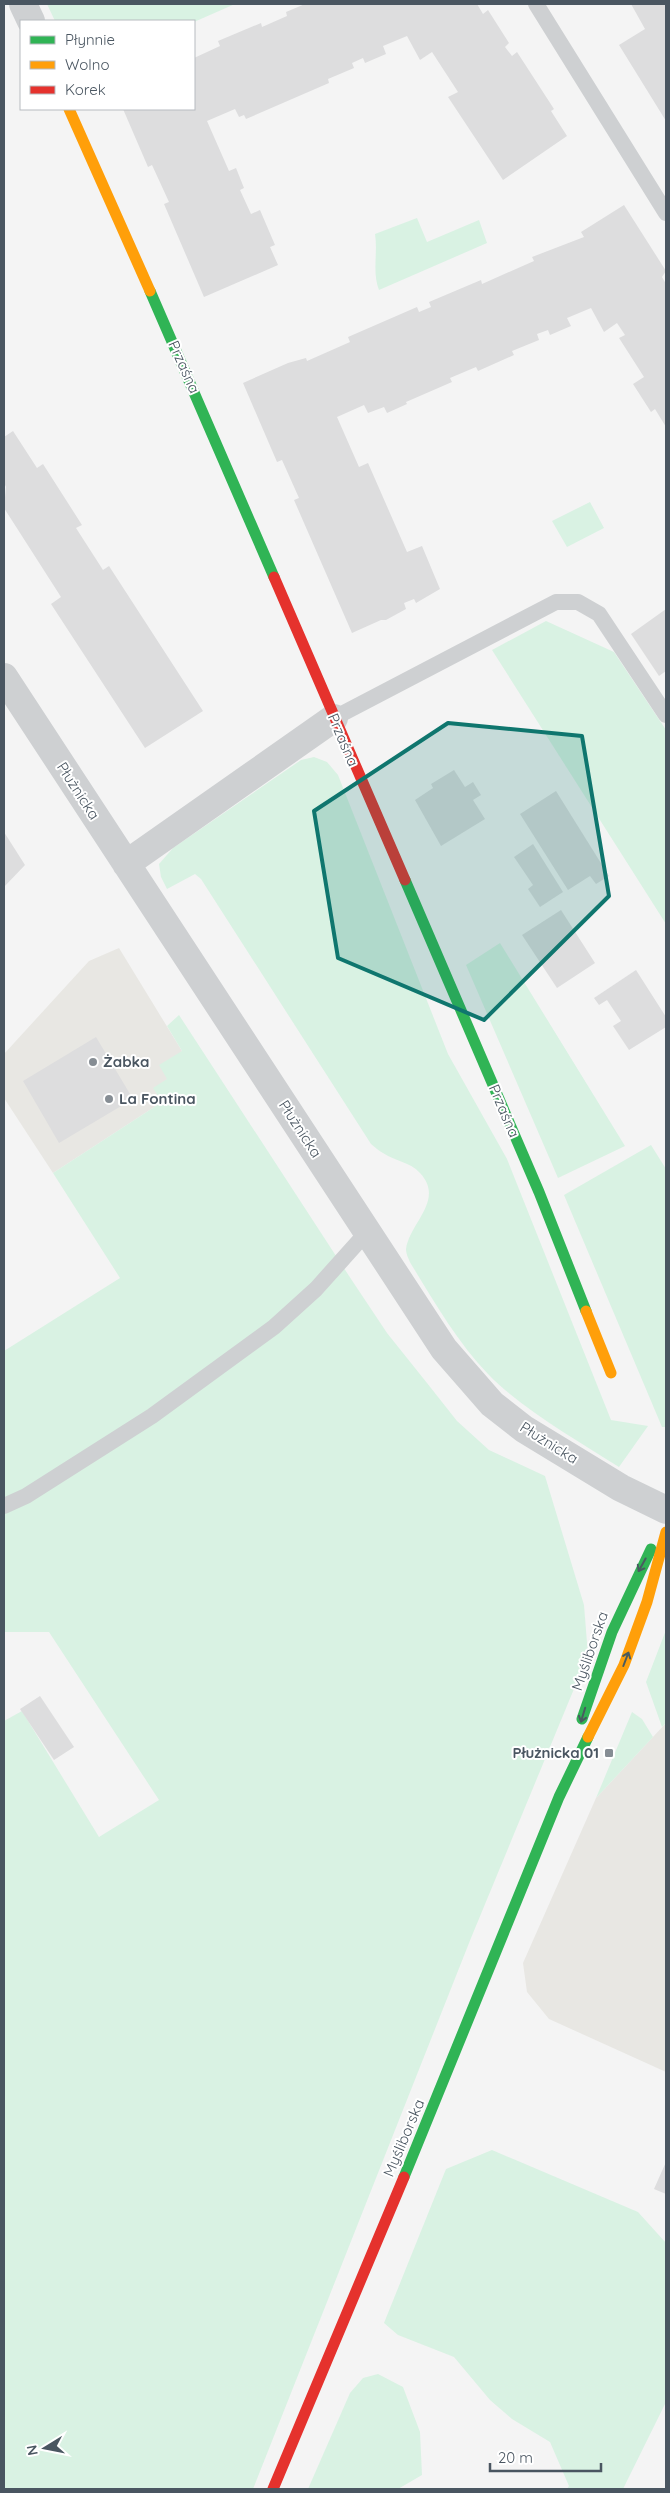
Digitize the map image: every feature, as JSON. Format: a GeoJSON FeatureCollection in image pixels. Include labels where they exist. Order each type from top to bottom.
{"type":"FeatureCollection","features":[{"type":"Feature","properties":{"kind":"street"},"geometry":{"type":"LineString","coordinates":[[23,4],[31,20]]}},
{"type":"Feature","properties":{"kind":"street","name":"Przaśna"},"geometry":{"type":"LineString","coordinates":[[69,110],[187,374],[539,1192],[611,1373]]}},
{"type":"Feature","properties":{"kind":"street","name":"Płużnicka"},"geometry":{"type":"LineString","coordinates":[[4,677],[444,1349],[492,1404],[524,1429],[621,1488],[666,1510]]}},
{"type":"Feature","properties":{"kind":"street"},"geometry":{"type":"LineString","coordinates":[[126,864],[334,718]]}},
{"type":"Feature","properties":{"kind":"street","name":"Myśliborska"},"geometry":{"type":"LineString","coordinates":[[559,1797],[602,1654],[627,1592],[666,1522]]}},
{"type":"Feature","properties":{"kind":"street","name":"Myśliborska"},"geometry":{"type":"LineString","coordinates":[[273,2489],[462,2037],[559,1797],[624,1665],[647,1602],[666,1532]]}},
{"type":"Feature","properties":{"kind":"lane"},"geometry":{"type":"LineString","coordinates":[[536,4],[666,213]]}},
{"type":"Feature","properties":{"kind":"lane"},"geometry":{"type":"LineString","coordinates":[[334,718],[556,602],[578,602],[599,614],[666,715]]}},
{"type":"Feature","properties":{"kind":"lane"},"geometry":{"type":"LineString","coordinates":[[4,1506],[26,1496],[152,1416],[274,1327],[316,1289],[367,1232]]}},
{"type":"Feature","properties":{"kind":"highlighted area"},"geometry":{"type":"Polygon","coordinates":[[[448,723],[582,736],[609,896],[484,1020],[338,958],[314,811],[448,723]]]}},
{"type":"Feature","properties":{"kind":"shaded area"},"geometry":{"type":"Polygon","coordinates":[[[119,948],[182,1051],[167,1079],[162,1102],[53,1173],[4,1098],[4,1054],[89,961],[119,948]]]}},
{"type":"Feature","properties":{"kind":"shaded area"},"geometry":{"type":"Polygon","coordinates":[[[666,1723],[666,2072],[549,2019],[527,1992],[523,1963],[596,1798],[666,1723]]]}},
{"type":"Feature","properties":{"kind":"green space"},"geometry":{"type":"Polygon","coordinates":[[[47,4],[235,4],[195,22],[195,20],[55,20],[47,4]]]}},
{"type":"Feature","properties":{"kind":"green space"},"geometry":{"type":"Polygon","coordinates":[[[417,218],[427,242],[479,220],[487,243],[379,290],[375,270],[375,234],[417,218]]]}},
{"type":"Feature","properties":{"kind":"green space"},"geometry":{"type":"Polygon","coordinates":[[[590,502],[604,528],[567,547],[552,521],[590,502]]]}},
{"type":"Feature","properties":{"kind":"green space"},"geometry":{"type":"Polygon","coordinates":[[[546,621],[614,652],[666,730],[666,924],[492,650],[546,621]]]}},
{"type":"Feature","properties":{"kind":"green space"},"geometry":{"type":"Polygon","coordinates":[[[314,757],[327,762],[338,775],[448,1054],[507,1159],[611,1420],[648,1426],[619,1467],[517,1400],[488,1374],[466,1349],[437,1307],[411,1264],[406,1249],[413,1230],[428,1202],[429,1192],[427,1183],[416,1169],[388,1156],[371,1144],[201,879],[195,874],[167,889],[161,877],[159,864],[173,848],[301,760],[314,757]]]}},
{"type":"Feature","properties":{"kind":"green space"},"geometry":{"type":"Polygon","coordinates":[[[500,943],[625,1146],[558,1178],[466,965],[500,943]]]}},
{"type":"Feature","properties":{"kind":"green space"},"geometry":{"type":"Polygon","coordinates":[[[179,1015],[387,1333],[457,1421],[489,1450],[545,1476],[584,1605],[588,1655],[471,1938],[253,2489],[4,2489],[4,1721],[22,1711],[99,1837],[159,1800],[49,1632],[4,1632],[4,1351],[120,1278],[53,1173],[162,1102],[153,1088],[167,1079],[159,1065],[182,1051],[167,1026],[179,1015]]]}},
{"type":"Feature","properties":{"kind":"green space"},"geometry":{"type":"Polygon","coordinates":[[[651,1145],[666,1169],[666,1427],[662,1427],[564,1195],[651,1145]]]}},
{"type":"Feature","properties":{"kind":"green space"},"geometry":{"type":"Polygon","coordinates":[[[666,1630],[666,1723],[662,1727],[646,1682],[666,1630]]]}},
{"type":"Feature","properties":{"kind":"green space"},"geometry":{"type":"Polygon","coordinates":[[[632,1712],[642,1719],[653,1737],[596,1798],[632,1712]]]}},
{"type":"Feature","properties":{"kind":"green space"},"geometry":{"type":"Polygon","coordinates":[[[492,2150],[638,2212],[666,2243],[666,2402],[623,2489],[567,2489],[569,2486],[550,2442],[512,2419],[490,2400],[454,2357],[398,2335],[384,2323],[446,2169],[492,2150]]]}},
{"type":"Feature","properties":{"kind":"green space"},"geometry":{"type":"Polygon","coordinates":[[[378,2374],[403,2387],[420,2432],[422,2475],[398,2489],[308,2489],[350,2393],[363,2378],[378,2374]]]}},
{"type":"Feature","properties":{"kind":"building"},"geometry":{"type":"Polygon","coordinates":[[[305,4],[477,4],[483,14],[488,10],[509,43],[505,47],[512,56],[517,52],[554,109],[551,111],[567,136],[503,180],[448,97],[458,92],[432,52],[420,60],[407,36],[383,46],[386,54],[365,63],[363,58],[352,63],[354,68],[328,79],[329,83],[246,119],[244,115],[239,117],[235,109],[207,121],[229,171],[236,168],[244,188],[240,190],[251,214],[260,210],[275,245],[270,247],[278,265],[204,297],[164,204],[169,202],[152,165],[148,167],[123,110],[195,110],[195,58],[220,46],[218,41],[261,23],[262,27],[287,16],[286,12],[305,4]]]}},
{"type":"Feature","properties":{"kind":"building"},"geometry":{"type":"Polygon","coordinates":[[[631,4],[666,4],[666,121],[619,45],[645,29],[631,4]]]}},
{"type":"Feature","properties":{"kind":"building"},"geometry":{"type":"Polygon","coordinates":[[[624,205],[666,271],[662,277],[666,284],[666,427],[655,409],[651,412],[633,384],[644,377],[619,338],[625,335],[617,323],[604,332],[591,308],[567,318],[571,326],[550,335],[548,330],[537,334],[539,340],[512,351],[514,355],[478,371],[476,367],[450,378],[452,382],[406,402],[407,404],[387,413],[384,407],[368,413],[364,405],[337,417],[359,467],[368,463],[407,552],[422,546],[440,589],[416,603],[414,599],[404,603],[406,609],[386,620],[381,620],[352,633],[294,500],[299,498],[282,460],[277,462],[243,383],[288,363],[306,358],[307,361],[350,342],[348,337],[417,307],[419,312],[431,307],[429,302],[481,280],[482,284],[534,261],[532,257],[584,237],[581,232],[624,205]]]}},
{"type":"Feature","properties":{"kind":"building"},"geometry":{"type":"Polygon","coordinates":[[[13,431],[37,468],[43,464],[82,525],[76,528],[103,570],[109,566],[203,711],[145,748],[51,604],[61,597],[4,508],[6,487],[4,483],[4,437],[13,431]]]}},
{"type":"Feature","properties":{"kind":"building"},"geometry":{"type":"Polygon","coordinates":[[[666,609],[666,671],[659,676],[631,634],[666,609]]]}},
{"type":"Feature","properties":{"kind":"building"},"geometry":{"type":"Polygon","coordinates":[[[454,770],[465,787],[473,782],[481,795],[473,800],[485,819],[441,846],[415,800],[433,788],[431,784],[454,770]]]}},
{"type":"Feature","properties":{"kind":"building"},"geometry":{"type":"Polygon","coordinates":[[[556,791],[609,876],[596,884],[590,876],[568,890],[520,814],[556,791]]]}},
{"type":"Feature","properties":{"kind":"building"},"geometry":{"type":"Polygon","coordinates":[[[4,832],[25,865],[4,887],[4,832]]]}},
{"type":"Feature","properties":{"kind":"building"},"geometry":{"type":"Polygon","coordinates":[[[533,844],[563,892],[540,907],[528,889],[533,885],[514,857],[533,844]]]}},
{"type":"Feature","properties":{"kind":"building"},"geometry":{"type":"Polygon","coordinates":[[[561,910],[595,963],[557,988],[522,935],[561,910]]]}},
{"type":"Feature","properties":{"kind":"building"},"geometry":{"type":"Polygon","coordinates":[[[636,970],[666,1017],[666,1027],[629,1050],[613,1026],[621,1021],[607,1000],[599,1005],[594,998],[636,970]]]}},
{"type":"Feature","properties":{"kind":"building"},"geometry":{"type":"Polygon","coordinates":[[[96,1037],[133,1099],[59,1143],[23,1081],[96,1037]]]}},
{"type":"Feature","properties":{"kind":"building"},"geometry":{"type":"Polygon","coordinates":[[[40,1696],[74,1747],[54,1760],[20,1709],[40,1696]]]}},
{"type":"Feature","properties":{"kind":"building"},"geometry":{"type":"Polygon","coordinates":[[[666,2162],[666,2194],[654,2189],[666,2162]]]}},
{"type":"Feature","properties":{"kind":"traffic: fast"},"geometry":{"type":"LineString","coordinates":[[150,291],[274,577]]}},
{"type":"Feature","properties":{"kind":"traffic: fast"},"geometry":{"type":"LineString","coordinates":[[405,880],[539,1192],[586,1311]]}},
{"type":"Feature","properties":{"kind":"traffic: fast"},"geometry":{"type":"LineString","coordinates":[[582,1719],[612,1632],[651,1549]]}},
{"type":"Feature","properties":{"kind":"traffic: fast"},"geometry":{"type":"LineString","coordinates":[[404,2177],[559,1797],[588,1737]]}},
{"type":"Feature","properties":{"kind":"traffic: slow"},"geometry":{"type":"LineString","coordinates":[[69,110],[150,291]]}},
{"type":"Feature","properties":{"kind":"traffic: slow"},"geometry":{"type":"LineString","coordinates":[[586,1311],[611,1373]]}},
{"type":"Feature","properties":{"kind":"traffic: slow"},"geometry":{"type":"LineString","coordinates":[[588,1737],[624,1665],[647,1602],[666,1532]]}},
{"type":"Feature","properties":{"kind":"traffic: jam"},"geometry":{"type":"LineString","coordinates":[[274,577],[405,880]]}},
{"type":"Feature","properties":{"kind":"traffic: jam"},"geometry":{"type":"LineString","coordinates":[[273,2489],[404,2177]]}},
{"type":"Feature","properties":{"kind":"place","name":"Żabka"},"geometry":{"type":"Point","coordinates":[93,1062]}},
{"type":"Feature","properties":{"kind":"place","name":"La Fontina"},"geometry":{"type":"Point","coordinates":[109,1099]}},
{"type":"Feature","properties":{"kind":"place","name":"Płużnicka 01"},"geometry":{"type":"Point","coordinates":[609,1753]}}]}
